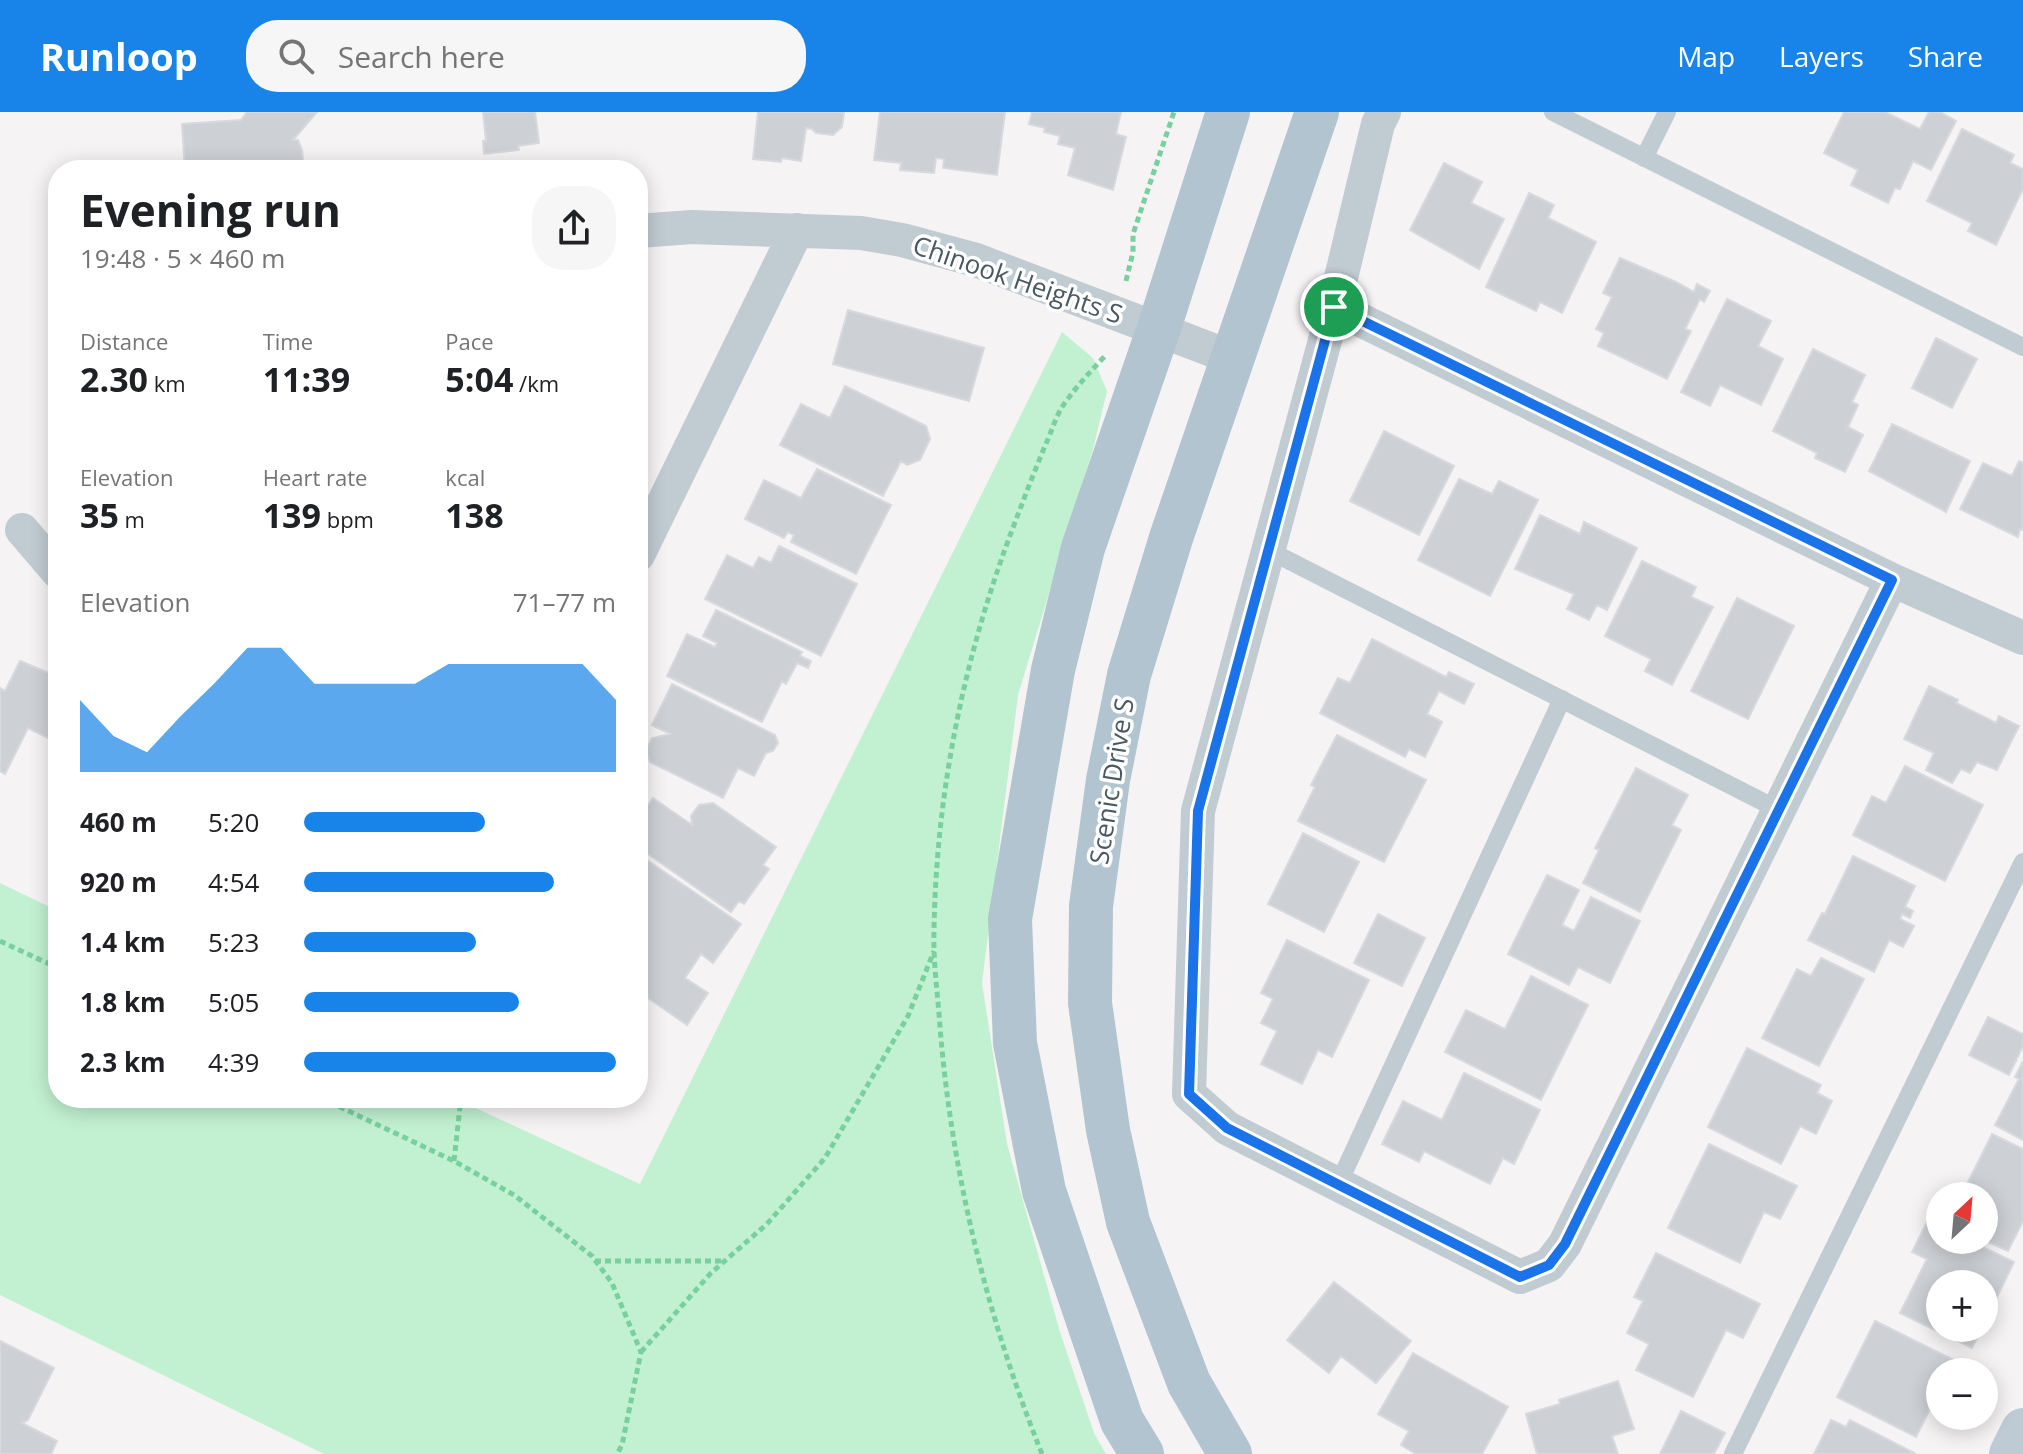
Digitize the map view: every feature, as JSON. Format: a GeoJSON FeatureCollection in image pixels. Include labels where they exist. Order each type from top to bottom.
{"type":"FeatureCollection","features":[{"type":"Feature","properties":{"kind":"main road"},"geometry":{"type":"LineString","coordinates":[[1142,1454],[1122,1421],[1044,1191],[1015,1043],[1010,919],[1056,655],[1083,548],[1159,328],[1228,112]]}},
{"type":"Feature","properties":{"kind":"main road","name":"Scenic Drive S"},"geometry":{"type":"LineString","coordinates":[[1230,1454],[1189,1383],[1128,1222],[1108,1130],[1090,1003],[1091,906],[1108,780],[1129,675],[1171,538],[1317,112]]}},
{"type":"Feature","properties":{"kind":"street"},"geometry":{"type":"LineString","coordinates":[[1384,112],[1378,124],[1334,307],[1198,811],[1189,1094],[1227,1128],[1520,1277],[1549,1265],[1565,1244],[1892,580]]}},
{"type":"Feature","properties":{"kind":"street","name":"Chinook Heights S"},"geometry":{"type":"LineString","coordinates":[[648,230],[692,227],[861,233],[935,247],[1233,358]]}},
{"type":"Feature","properties":{"kind":"street"},"geometry":{"type":"LineString","coordinates":[[648,535],[797,230]]}},
{"type":"Feature","properties":{"kind":"street"},"geometry":{"type":"LineString","coordinates":[[1334,307],[1892,580],[2023,638]]}},
{"type":"Feature","properties":{"kind":"street"},"geometry":{"type":"LineString","coordinates":[[22,530],[48,560]]}},
{"type":"Feature","properties":{"kind":"street"},"geometry":{"type":"LineString","coordinates":[[2011,1454],[2023,1430]]}},
{"type":"Feature","properties":{"kind":"lane"},"geometry":{"type":"LineString","coordinates":[[1553,112],[2023,347]]}},
{"type":"Feature","properties":{"kind":"lane"},"geometry":{"type":"LineString","coordinates":[[1644,158],[1667,112]]}},
{"type":"Feature","properties":{"kind":"lane"},"geometry":{"type":"LineString","coordinates":[[1268,550],[1779,810]]}},
{"type":"Feature","properties":{"kind":"lane"},"geometry":{"type":"LineString","coordinates":[[1338,1185],[1562,699]]}},
{"type":"Feature","properties":{"kind":"lane"},"geometry":{"type":"LineString","coordinates":[[1733,1454],[2023,862]]}},
{"type":"Feature","properties":{"kind":"path"},"geometry":{"type":"LineString","coordinates":[[0,942],[48,964]]}},
{"type":"Feature","properties":{"kind":"path"},"geometry":{"type":"LineString","coordinates":[[617,1454],[622,1445],[641,1352],[711,1273],[767,1224],[825,1158],[908,1016],[935,948]]}},
{"type":"Feature","properties":{"kind":"path"},"geometry":{"type":"LineString","coordinates":[[342,1108],[454,1161],[514,1195],[560,1229],[595,1261],[612,1283],[641,1352]]}},
{"type":"Feature","properties":{"kind":"path"},"geometry":{"type":"LineString","coordinates":[[454,1161],[460,1108]]}},
{"type":"Feature","properties":{"kind":"path"},"geometry":{"type":"LineString","coordinates":[[595,1261],[726,1261]]}},
{"type":"Feature","properties":{"kind":"green space"},"geometry":{"type":"Polygon","coordinates":[[[1062,332],[1093,358],[1107,391],[1093,449],[1018,695],[982,983],[1007,1144],[1060,1332],[1094,1433],[1106,1454],[324,1454],[0,1295],[0,883],[48,906],[48,1108],[476,1108],[640,1184],[1062,332]]]}},
{"type":"Feature","properties":{"kind":"building"},"geometry":{"type":"Polygon","coordinates":[[[247,112],[317,112],[293,140],[298,140],[303,160],[184,160],[182,124],[241,120],[247,112]]]}},
{"type":"Feature","properties":{"kind":"building"},"geometry":{"type":"Polygon","coordinates":[[[483,112],[535,112],[539,143],[518,146],[519,150],[484,154],[483,112]]]}},
{"type":"Feature","properties":{"kind":"building"},"geometry":{"type":"Polygon","coordinates":[[[758,112],[844,112],[842,127],[833,135],[806,128],[801,161],[782,158],[781,162],[753,159],[758,112]]]}},
{"type":"Feature","properties":{"kind":"building"},"geometry":{"type":"Polygon","coordinates":[[[880,112],[1005,112],[997,175],[943,168],[944,159],[936,158],[934,173],[900,170],[901,163],[874,160],[880,112]]]}},
{"type":"Feature","properties":{"kind":"building"},"geometry":{"type":"Polygon","coordinates":[[[1032,112],[1121,112],[1116,134],[1126,137],[1113,190],[1068,175],[1075,148],[1058,144],[1060,136],[1029,124],[1032,112]]]}},
{"type":"Feature","properties":{"kind":"building"},"geometry":{"type":"Polygon","coordinates":[[[1844,112],[1885,112],[1920,129],[1929,112],[1940,112],[1956,121],[1931,170],[1913,161],[1900,189],[1895,188],[1888,203],[1851,185],[1858,170],[1824,153],[1844,112]]]}},
{"type":"Feature","properties":{"kind":"building"},"geometry":{"type":"Polygon","coordinates":[[[1962,129],[2014,155],[2010,163],[2023,169],[2023,189],[1996,245],[1968,231],[1972,223],[1927,201],[1962,129]]]}},
{"type":"Feature","properties":{"kind":"building"},"geometry":{"type":"Polygon","coordinates":[[[1444,163],[1482,182],[1471,203],[1504,219],[1479,269],[1410,230],[1444,163]]]}},
{"type":"Feature","properties":{"kind":"building"},"geometry":{"type":"Polygon","coordinates":[[[1529,193],[1554,205],[1548,218],[1596,242],[1562,313],[1540,302],[1536,311],[1486,287],[1529,193]]]}},
{"type":"Feature","properties":{"kind":"building"},"geometry":{"type":"Polygon","coordinates":[[[1620,258],[1694,292],[1697,284],[1710,291],[1704,302],[1700,299],[1685,329],[1691,331],[1667,379],[1598,346],[1604,333],[1596,329],[1612,297],[1603,293],[1620,258]]]}},
{"type":"Feature","properties":{"kind":"building"},"geometry":{"type":"Polygon","coordinates":[[[1727,299],[1771,321],[1758,346],[1783,359],[1761,405],[1720,385],[1710,406],[1681,392],[1727,299]]]}},
{"type":"Feature","properties":{"kind":"building"},"geometry":{"type":"Polygon","coordinates":[[[848,310],[984,348],[969,401],[833,364],[848,310]]]}},
{"type":"Feature","properties":{"kind":"building"},"geometry":{"type":"Polygon","coordinates":[[[1936,338],[1977,359],[1952,408],[1912,388],[1936,338]]]}},
{"type":"Feature","properties":{"kind":"building"},"geometry":{"type":"Polygon","coordinates":[[[1813,349],[1865,375],[1852,402],[1858,405],[1848,427],[1863,435],[1845,472],[1815,458],[1817,453],[1773,431],[1813,349]]]}},
{"type":"Feature","properties":{"kind":"building"},"geometry":{"type":"Polygon","coordinates":[[[845,386],[926,426],[930,439],[920,460],[907,465],[901,461],[883,496],[780,445],[801,404],[830,418],[845,386]]]}},
{"type":"Feature","properties":{"kind":"building"},"geometry":{"type":"Polygon","coordinates":[[[1892,424],[1970,461],[1946,512],[1869,471],[1892,424]]]}},
{"type":"Feature","properties":{"kind":"building"},"geometry":{"type":"Polygon","coordinates":[[[1384,431],[1454,466],[1419,535],[1350,501],[1384,431]]]}},
{"type":"Feature","properties":{"kind":"building"},"geometry":{"type":"Polygon","coordinates":[[[2019,461],[2023,463],[2023,530],[2020,529],[2018,537],[1960,509],[1983,463],[2012,476],[2019,461]]]}},
{"type":"Feature","properties":{"kind":"building"},"geometry":{"type":"Polygon","coordinates":[[[817,469],[891,505],[856,574],[791,542],[794,535],[788,532],[784,538],[745,519],[764,480],[801,498],[817,469]]]}},
{"type":"Feature","properties":{"kind":"building"},"geometry":{"type":"Polygon","coordinates":[[[1459,479],[1492,494],[1499,481],[1538,500],[1490,596],[1418,560],[1459,479]]]}},
{"type":"Feature","properties":{"kind":"building"},"geometry":{"type":"Polygon","coordinates":[[[1540,515],[1580,534],[1584,522],[1637,548],[1607,610],[1597,605],[1589,620],[1567,609],[1574,594],[1515,569],[1540,515]]]}},
{"type":"Feature","properties":{"kind":"building"},"geometry":{"type":"Polygon","coordinates":[[[779,546],[857,584],[821,656],[705,599],[727,555],[753,568],[759,557],[771,563],[779,546]]]}},
{"type":"Feature","properties":{"kind":"building"},"geometry":{"type":"Polygon","coordinates":[[[1642,561],[1696,587],[1691,597],[1713,607],[1672,685],[1645,671],[1651,659],[1605,636],[1642,561]]]}},
{"type":"Feature","properties":{"kind":"building"},"geometry":{"type":"Polygon","coordinates":[[[1737,598],[1794,626],[1748,719],[1691,691],[1737,598]]]}},
{"type":"Feature","properties":{"kind":"building"},"geometry":{"type":"Polygon","coordinates":[[[716,610],[802,652],[800,656],[811,661],[808,668],[797,663],[786,684],[782,681],[762,722],[667,676],[687,634],[715,647],[717,643],[703,636],[716,610]]]}},
{"type":"Feature","properties":{"kind":"building"},"geometry":{"type":"Polygon","coordinates":[[[1372,639],[1446,677],[1449,672],[1474,684],[1464,704],[1439,691],[1427,714],[1442,722],[1425,757],[1409,749],[1405,757],[1320,713],[1338,678],[1350,683],[1372,639]]]}},
{"type":"Feature","properties":{"kind":"building"},"geometry":{"type":"Polygon","coordinates":[[[20,661],[48,673],[48,738],[28,728],[5,774],[0,771],[0,688],[5,691],[20,661]]]}},
{"type":"Feature","properties":{"kind":"building"},"geometry":{"type":"Polygon","coordinates":[[[672,684],[775,735],[778,743],[773,751],[766,753],[754,776],[738,768],[723,798],[650,762],[648,746],[652,738],[670,734],[652,725],[672,684]]]}},
{"type":"Feature","properties":{"kind":"building"},"geometry":{"type":"Polygon","coordinates":[[[1929,686],[1996,723],[1999,716],[2019,726],[1997,770],[1977,762],[1970,773],[1961,769],[1952,783],[1926,770],[1934,753],[1904,739],[1929,686]]]}},
{"type":"Feature","properties":{"kind":"building"},"geometry":{"type":"Polygon","coordinates":[[[1337,735],[1426,780],[1384,862],[1298,821],[1315,787],[1311,785],[1337,735]]]}},
{"type":"Feature","properties":{"kind":"building"},"geometry":{"type":"Polygon","coordinates":[[[1905,766],[1983,805],[1945,881],[1853,835],[1872,796],[1886,803],[1905,766]]]}},
{"type":"Feature","properties":{"kind":"building"},"geometry":{"type":"Polygon","coordinates":[[[1636,768],[1688,795],[1672,825],[1681,830],[1640,912],[1583,883],[1599,850],[1595,848],[1636,768]]]}},
{"type":"Feature","properties":{"kind":"building"},"geometry":{"type":"Polygon","coordinates":[[[653,798],[692,825],[691,816],[699,805],[713,803],[776,847],[763,865],[769,869],[744,904],[739,901],[731,912],[648,854],[648,805],[653,798]]]}},
{"type":"Feature","properties":{"kind":"building"},"geometry":{"type":"Polygon","coordinates":[[[1303,833],[1359,862],[1324,932],[1268,904],[1303,833]]]}},
{"type":"Feature","properties":{"kind":"building"},"geometry":{"type":"Polygon","coordinates":[[[1853,856],[1915,886],[1905,907],[1913,911],[1910,918],[1902,914],[1900,919],[1914,926],[1903,947],[1889,940],[1874,972],[1808,940],[1822,913],[1825,914],[1853,856]]]}},
{"type":"Feature","properties":{"kind":"building"},"geometry":{"type":"Polygon","coordinates":[[[648,861],[741,924],[713,963],[701,954],[685,978],[708,993],[687,1025],[648,998],[648,861]]]}},
{"type":"Feature","properties":{"kind":"building"},"geometry":{"type":"Polygon","coordinates":[[[1547,875],[1579,890],[1562,925],[1574,931],[1591,897],[1640,921],[1610,983],[1578,967],[1569,985],[1508,954],[1547,875]]]}},
{"type":"Feature","properties":{"kind":"building"},"geometry":{"type":"Polygon","coordinates":[[[1378,914],[1425,938],[1402,986],[1354,963],[1378,914]]]}},
{"type":"Feature","properties":{"kind":"building"},"geometry":{"type":"Polygon","coordinates":[[[1287,940],[1369,980],[1332,1057],[1318,1050],[1302,1084],[1261,1064],[1277,1031],[1261,1023],[1273,999],[1261,993],[1287,940]]]}},
{"type":"Feature","properties":{"kind":"building"},"geometry":{"type":"Polygon","coordinates":[[[1821,958],[1864,979],[1819,1066],[1762,1038],[1797,969],[1811,976],[1821,958]]]}},
{"type":"Feature","properties":{"kind":"building"},"geometry":{"type":"Polygon","coordinates":[[[1531,976],[1588,1005],[1541,1100],[1445,1052],[1466,1010],[1505,1029],[1531,976]]]}},
{"type":"Feature","properties":{"kind":"building"},"geometry":{"type":"Polygon","coordinates":[[[1988,1017],[2023,1034],[2023,1046],[2009,1075],[1969,1055],[1988,1017]]]}},
{"type":"Feature","properties":{"kind":"building"},"geometry":{"type":"Polygon","coordinates":[[[1747,1048],[1821,1085],[1817,1093],[1832,1101],[1816,1134],[1800,1126],[1781,1164],[1708,1127],[1747,1048]]]}},
{"type":"Feature","properties":{"kind":"building"},"geometry":{"type":"Polygon","coordinates":[[[2023,1061],[2023,1140],[1995,1125],[2019,1079],[2015,1077],[2023,1061]]]}},
{"type":"Feature","properties":{"kind":"building"},"geometry":{"type":"Polygon","coordinates":[[[1464,1073],[1540,1110],[1514,1164],[1503,1158],[1490,1184],[1424,1151],[1419,1162],[1382,1144],[1403,1101],[1442,1120],[1464,1073]]]}},
{"type":"Feature","properties":{"kind":"building"},"geometry":{"type":"Polygon","coordinates":[[[1992,1134],[2023,1149],[2023,1221],[2008,1251],[1998,1246],[1998,1182],[1968,1182],[1992,1134]]]}},
{"type":"Feature","properties":{"kind":"building"},"geometry":{"type":"Polygon","coordinates":[[[1709,1144],[1797,1186],[1780,1219],[1764,1212],[1740,1263],[1668,1228],[1709,1144]]]}},
{"type":"Feature","properties":{"kind":"building"},"geometry":{"type":"Polygon","coordinates":[[[1926,1224],[1926,1254],[1997,1254],[2014,1262],[1998,1295],[1998,1270],[1926,1270],[1926,1326],[1900,1313],[1927,1259],[1912,1252],[1926,1224]]]}},
{"type":"Feature","properties":{"kind":"building"},"geometry":{"type":"Polygon","coordinates":[[[1656,1253],[1760,1304],[1743,1338],[1726,1330],[1693,1397],[1636,1370],[1649,1344],[1627,1333],[1643,1301],[1634,1297],[1656,1253]]]}},
{"type":"Feature","properties":{"kind":"building"},"geometry":{"type":"Polygon","coordinates":[[[1334,1282],[1411,1341],[1376,1383],[1341,1356],[1329,1373],[1287,1340],[1334,1282]]]}},
{"type":"Feature","properties":{"kind":"building"},"geometry":{"type":"Polygon","coordinates":[[[1875,1321],[1950,1358],[1926,1358],[1926,1417],[1916,1437],[1837,1397],[1875,1321]]]}},
{"type":"Feature","properties":{"kind":"building"},"geometry":{"type":"Polygon","coordinates":[[[0,1341],[54,1368],[28,1420],[22,1423],[57,1441],[51,1454],[0,1454],[0,1341]]]}},
{"type":"Feature","properties":{"kind":"building"},"geometry":{"type":"Polygon","coordinates":[[[1960,1342],[1975,1342],[1972,1348],[1960,1342]]]}},
{"type":"Feature","properties":{"kind":"building"},"geometry":{"type":"Polygon","coordinates":[[[1413,1353],[1508,1407],[1482,1454],[1416,1454],[1401,1445],[1409,1431],[1378,1414],[1413,1353]]]}},
{"type":"Feature","properties":{"kind":"building"},"geometry":{"type":"Polygon","coordinates":[[[1618,1381],[1634,1429],[1612,1436],[1618,1454],[1537,1454],[1526,1414],[1618,1381]]]}},
{"type":"Feature","properties":{"kind":"building"},"geometry":{"type":"Polygon","coordinates":[[[1681,1411],[1725,1433],[1714,1454],[1660,1454],[1681,1411]]]}},
{"type":"Feature","properties":{"kind":"building"},"geometry":{"type":"Polygon","coordinates":[[[1831,1420],[1846,1427],[1850,1420],[1916,1454],[1814,1454],[1831,1420]]]}},
{"type":"Feature","properties":{"kind":"route"},"geometry":{"type":"LineString","coordinates":[[1334,307],[1892,580],[1565,1244],[1549,1265],[1520,1277],[1227,1128],[1189,1094],[1198,811],[1334,307]]}}]}
